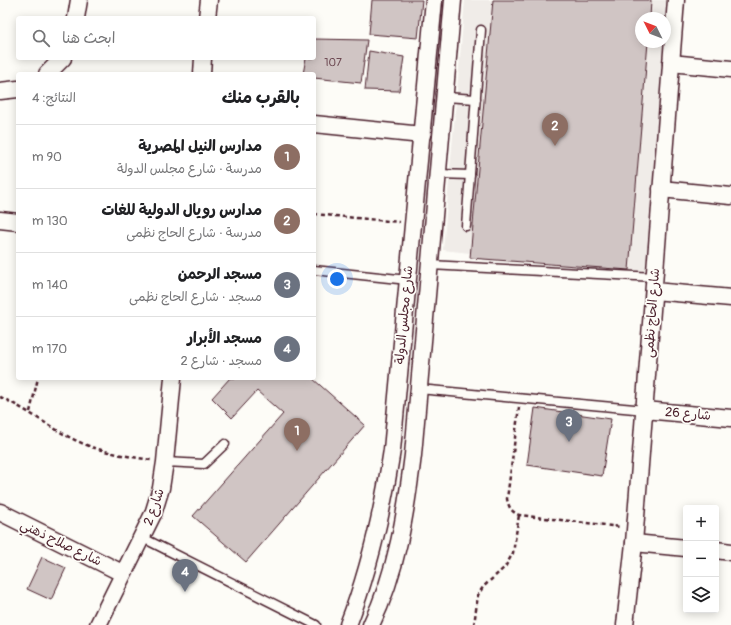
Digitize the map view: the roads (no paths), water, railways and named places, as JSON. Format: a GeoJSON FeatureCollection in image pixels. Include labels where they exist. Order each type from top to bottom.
{"type":"FeatureCollection","features":[{"type":"Feature","properties":{"kind":"street"},"geometry":{"type":"LineString","coordinates":[[76,16],[79,0]]}},
{"type":"Feature","properties":{"kind":"street"},"geometry":{"type":"LineString","coordinates":[[207,16],[208,0]]}},
{"type":"Feature","properties":{"kind":"street","name":"شارع مجلس الدولة"},"geometry":{"type":"LineString","coordinates":[[348,625],[360,593],[374,546],[385,498],[392,450],[434,0]]}},
{"type":"Feature","properties":{"kind":"street","name":"شارع مجلس الدولة"},"geometry":{"type":"LineString","coordinates":[[371,625],[379,609],[395,559],[407,507],[419,389],[453,0]]}},
{"type":"Feature","properties":{"kind":"street","name":"شارع الحاج نظمى"},"geometry":{"type":"LineString","coordinates":[[625,625],[635,536],[676,0]]}},
{"type":"Feature","properties":{"kind":"street"},"geometry":{"type":"LineString","coordinates":[[49,72],[61,60]]}},
{"type":"Feature","properties":{"kind":"street"},"geometry":{"type":"LineString","coordinates":[[202,72],[203,60]]}},
{"type":"Feature","properties":{"kind":"street"},"geometry":{"type":"LineString","coordinates":[[671,63],[731,69]]}},
{"type":"Feature","properties":{"kind":"street"},"geometry":{"type":"LineString","coordinates":[[0,91],[16,89]]}},
{"type":"Feature","properties":{"kind":"street"},"geometry":{"type":"LineString","coordinates":[[316,124],[422,135]]}},
{"type":"Feature","properties":{"kind":"street"},"geometry":{"type":"LineString","coordinates":[[662,189],[731,196]]}},
{"type":"Feature","properties":{"kind":"street"},"geometry":{"type":"LineString","coordinates":[[0,220],[16,222]]}},
{"type":"Feature","properties":{"kind":"street"},"geometry":{"type":"LineString","coordinates":[[654,284],[731,298]]}},
{"type":"Feature","properties":{"kind":"street"},"geometry":{"type":"LineString","coordinates":[[405,306],[426,308]]}},
{"type":"Feature","properties":{"kind":"street","name":"شارع 2"},"geometry":{"type":"LineString","coordinates":[[98,625],[122,573],[143,538],[154,514],[161,488],[165,462],[173,380]]}},
{"type":"Feature","properties":{"kind":"street","name":"شارع 26"},"geometry":{"type":"LineString","coordinates":[[645,410],[731,418]]}},
{"type":"Feature","properties":{"kind":"street","name":"شارع صلاح ذهني"},"geometry":{"type":"LineString","coordinates":[[0,512],[122,573]]}},
{"type":"Feature","properties":{"kind":"street"},"geometry":{"type":"LineString","coordinates":[[635,536],[683,547]]}},
{"type":"Feature","properties":{"kind":"street"},"geometry":{"type":"LineString","coordinates":[[719,550],[731,552]]}},
{"type":"Feature","properties":{"kind":"lane"},"geometry":{"type":"LineString","coordinates":[[466,226],[481,30]]}},
{"type":"Feature","properties":{"kind":"lane"},"geometry":{"type":"LineString","coordinates":[[445,97],[476,99]]}},
{"type":"Feature","properties":{"kind":"lane"},"geometry":{"type":"LineString","coordinates":[[438,174],[470,175]]}},
{"type":"Feature","properties":{"kind":"lane"},"geometry":{"type":"LineString","coordinates":[[430,265],[654,284]]}},
{"type":"Feature","properties":{"kind":"lane"},"geometry":{"type":"LineString","coordinates":[[316,270],[408,280]]}},
{"type":"Feature","properties":{"kind":"lane"},"geometry":{"type":"LineString","coordinates":[[419,389],[645,410]]}},
{"type":"Feature","properties":{"kind":"lane"},"geometry":{"type":"LineString","coordinates":[[165,462],[204,464],[225,444]]}},
{"type":"Feature","properties":{"kind":"lane"},"geometry":{"type":"LineString","coordinates":[[143,538],[316,625]]}},
{"type":"Feature","properties":{"kind":"place","name":"مدارس رويال الدولية للغات"},"geometry":{"type":"Point","coordinates":[555,146]}},
{"type":"Feature","properties":{"kind":"place","name":"مسجد الرحمن"},"geometry":{"type":"Point","coordinates":[569,442]}},
{"type":"Feature","properties":{"kind":"place","name":"مدارس النيل المصرية"},"geometry":{"type":"Point","coordinates":[297,451]}},
{"type":"Feature","properties":{"kind":"place","name":"مسجد الأبرار"},"geometry":{"type":"Point","coordinates":[185,592]}}]}
